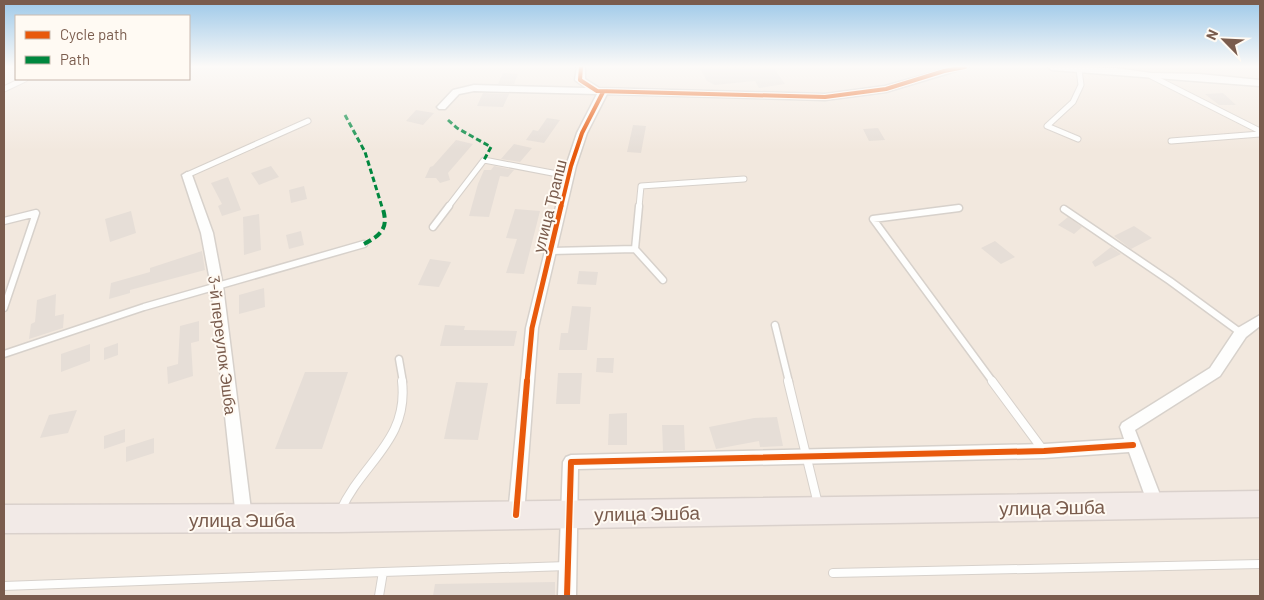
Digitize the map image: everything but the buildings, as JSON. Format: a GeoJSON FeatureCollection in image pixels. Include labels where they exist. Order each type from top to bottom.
{"type":"FeatureCollection","features":[{"type":"Feature","properties":{"kind":"highway","name":"улица Эшба"},"geometry":{"type":"LineString","coordinates":[[4,519],[516,516],[1260,504]]}},
{"type":"Feature","properties":{"kind":"street"},"geometry":{"type":"LineString","coordinates":[[442,106],[453,95]]}},
{"type":"Feature","properties":{"kind":"street","name":"улица Трапш"},"geometry":{"type":"LineString","coordinates":[[516,516],[532,328],[568,176],[582,133],[598,95]]}},
{"type":"Feature","properties":{"kind":"street"},"geometry":{"type":"LineString","coordinates":[[751,95],[826,97],[841,95]]}},
{"type":"Feature","properties":{"kind":"street","name":"3-й переулок Эшба"},"geometry":{"type":"LineString","coordinates":[[187,175],[207,233],[217,286],[244,518]]}},
{"type":"Feature","properties":{"kind":"street"},"geometry":{"type":"LineString","coordinates":[[1156,505],[1127,428],[1215,372],[1241,333],[1260,320]]}},
{"type":"Feature","properties":{"kind":"street"},"geometry":{"type":"LineString","coordinates":[[566,596],[571,462],[1044,451],[1133,445]]}},
{"type":"Feature","properties":{"kind":"lane"},"geometry":{"type":"LineString","coordinates":[[1076,95],[1073,102],[1047,126],[1078,139]]}},
{"type":"Feature","properties":{"kind":"lane"},"geometry":{"type":"LineString","coordinates":[[1187,95],[1260,133]]}},
{"type":"Feature","properties":{"kind":"lane"},"geometry":{"type":"LineString","coordinates":[[187,175],[308,121]]}},
{"type":"Feature","properties":{"kind":"lane"},"geometry":{"type":"LineString","coordinates":[[1172,141],[1260,133]]}},
{"type":"Feature","properties":{"kind":"lane"},"geometry":{"type":"LineString","coordinates":[[433,227],[484,160],[568,176]]}},
{"type":"Feature","properties":{"kind":"lane"},"geometry":{"type":"LineString","coordinates":[[663,280],[635,249],[641,186],[744,179]]}},
{"type":"Feature","properties":{"kind":"lane"},"geometry":{"type":"LineString","coordinates":[[959,208],[873,219],[1044,451]]}},
{"type":"Feature","properties":{"kind":"lane"},"geometry":{"type":"LineString","coordinates":[[1064,209],[1241,333]]}},
{"type":"Feature","properties":{"kind":"lane"},"geometry":{"type":"LineString","coordinates":[[4,221],[36,213],[4,308]]}},
{"type":"Feature","properties":{"kind":"lane"},"geometry":{"type":"LineString","coordinates":[[4,354],[144,308],[364,244]]}},
{"type":"Feature","properties":{"kind":"lane"},"geometry":{"type":"LineString","coordinates":[[550,251],[635,249]]}},
{"type":"Feature","properties":{"kind":"lane"},"geometry":{"type":"LineString","coordinates":[[775,325],[820,511]]}},
{"type":"Feature","properties":{"kind":"lane"},"geometry":{"type":"LineString","coordinates":[[338,518],[343,502],[392,434],[402,412],[404,393],[399,360]]}},
{"type":"Feature","properties":{"kind":"lane"},"geometry":{"type":"LineString","coordinates":[[833,573],[1260,564]]}},
{"type":"Feature","properties":{"kind":"lane"},"geometry":{"type":"LineString","coordinates":[[4,586],[567,566]]}},
{"type":"Feature","properties":{"kind":"lane"},"geometry":{"type":"LineString","coordinates":[[378,596],[383,572]]}},
{"type":"Feature","properties":{"kind":"shaded area"},"geometry":{"type":"Polygon","coordinates":[[[4,95],[1260,95],[1260,596],[4,596],[4,95]]]}},
{"type":"Feature","properties":{"kind":"marked path"},"geometry":{"type":"LineString","coordinates":[[345,115],[365,152],[386,218],[382,231],[364,244]]}},
{"type":"Feature","properties":{"kind":"marked path"},"geometry":{"type":"LineString","coordinates":[[448,120],[452,125],[491,147],[484,160]]}},
{"type":"Feature","properties":{"kind":"cycle path"},"geometry":{"type":"LineString","coordinates":[[516,515],[532,328],[571,166],[582,133],[601,95]]}},
{"type":"Feature","properties":{"kind":"cycle path"},"geometry":{"type":"LineString","coordinates":[[749,95],[825,97],[840,95]]}},
{"type":"Feature","properties":{"kind":"cycle path"},"geometry":{"type":"LineString","coordinates":[[567,596],[571,462],[1044,451],[1133,445]]}}]}
